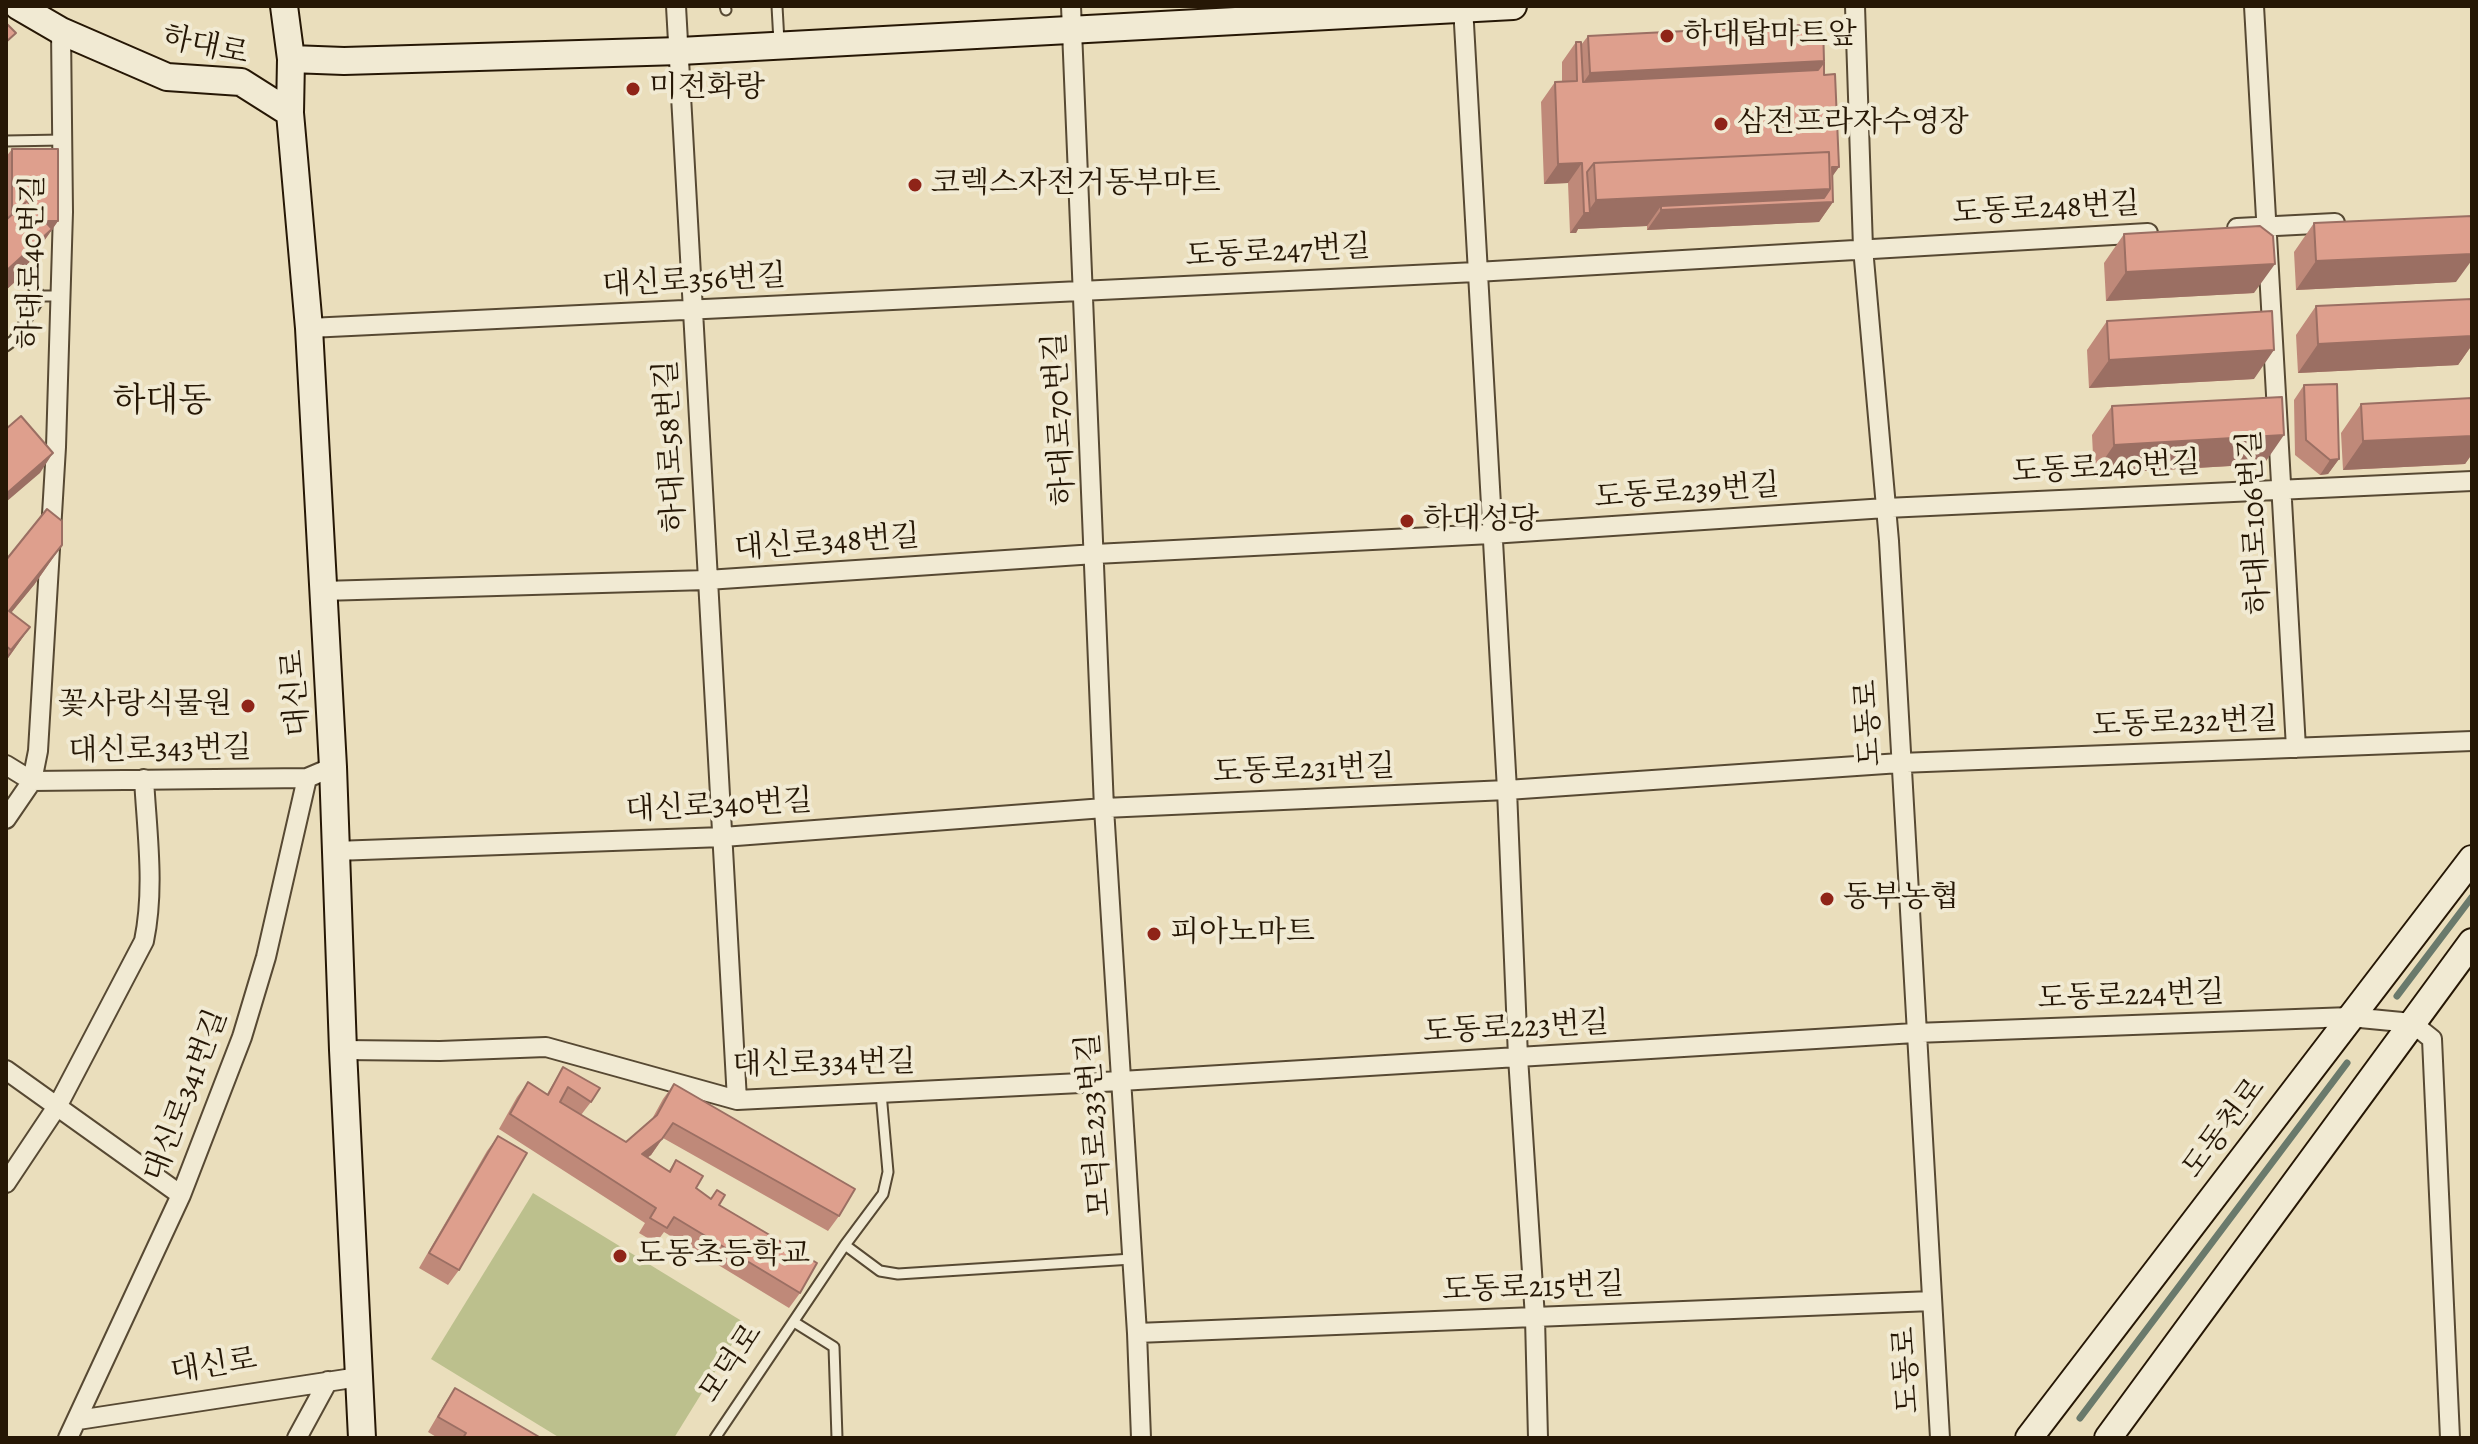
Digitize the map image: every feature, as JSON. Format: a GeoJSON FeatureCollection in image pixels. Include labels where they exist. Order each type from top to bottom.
{"type":"FeatureCollection","features":[{"type":"Feature","properties":{"kind":"street","name":"하대로"},"geometry":{"type":"LineString","coordinates":[[18,6],[61,31],[167,77],[241,82],[290,113]]}},
{"type":"Feature","properties":{"kind":"street","name":"대신로"},"geometry":{"type":"LineString","coordinates":[[284,6],[291,59],[290,113],[309,328],[333,767],[362,1438]]}},
{"type":"Feature","properties":{"kind":"street","name":"하대로58번길"},"geometry":{"type":"LineString","coordinates":[[676,6],[737,1100]]}},
{"type":"Feature","properties":{"kind":"street","name":"하대로"},"geometry":{"type":"LineString","coordinates":[[291,59],[344,61],[680,51],[779,45],[1071,17],[1513,6]]}},
{"type":"Feature","properties":{"kind":"street","name":"도동로"},"geometry":{"type":"LineString","coordinates":[[1855,6],[1863,248],[1886,508],[1940,1438]]}},
{"type":"Feature","properties":{"kind":"street","name":"하대로106번길"},"geometry":{"type":"LineString","coordinates":[[2254,6],[2296,748]]}},
{"type":"Feature","properties":{"kind":"street"},"geometry":{"type":"LineString","coordinates":[[1463,7],[1507,790],[1518,1057],[1535,1318],[1538,1438]]}},
{"type":"Feature","properties":{"kind":"street","name":"하대로70번길"},"geometry":{"type":"LineString","coordinates":[[1071,17],[1104,808]]}},
{"type":"Feature","properties":{"kind":"street","name":"하대로40번길"},"geometry":{"type":"LineString","coordinates":[[32,781],[38,751],[55,463],[61,296],[61,31]]}},
{"type":"Feature","properties":{"kind":"street"},"geometry":{"type":"LineString","coordinates":[[2220,229],[2361,222]]}},
{"type":"Feature","properties":{"kind":"street","name":"도동로248번길"},"geometry":{"type":"LineString","coordinates":[[1863,248],[2173,232]]}},
{"type":"Feature","properties":{"kind":"street","name":"도동로247번길"},"geometry":{"type":"LineString","coordinates":[[1083,290],[1476,272],[1863,248]]}},
{"type":"Feature","properties":{"kind":"street","name":"대신로356번길"},"geometry":{"type":"LineString","coordinates":[[309,328],[1083,290]]}},
{"type":"Feature","properties":{"kind":"street","name":"도동로240번길"},"geometry":{"type":"LineString","coordinates":[[1886,508],[2472,481]]}},
{"type":"Feature","properties":{"kind":"street","name":"도동로239번길"},"geometry":{"type":"LineString","coordinates":[[1095,554],[1491,534],[1886,508]]}},
{"type":"Feature","properties":{"kind":"street","name":"대신로348번길"},"geometry":{"type":"LineString","coordinates":[[322,591],[707,580],[1095,554]]}},
{"type":"Feature","properties":{"kind":"street","name":"도동로232번길"},"geometry":{"type":"LineString","coordinates":[[1900,763],[2472,741]]}},
{"type":"Feature","properties":{"kind":"street","name":"도동로231번길"},"geometry":{"type":"LineString","coordinates":[[1104,808],[1507,790],[1900,763]]}},
{"type":"Feature","properties":{"kind":"street"},"geometry":{"type":"LineString","coordinates":[[6,765],[32,781]]}},
{"type":"Feature","properties":{"kind":"street","name":"대신로343번길"},"geometry":{"type":"LineString","coordinates":[[6,819],[32,781],[307,778],[333,767]]}},
{"type":"Feature","properties":{"kind":"street","name":"대신로341번길"},"geometry":{"type":"LineString","coordinates":[[68,1438],[181,1195],[242,1037],[266,957],[307,778]]}},
{"type":"Feature","properties":{"kind":"street"},"geometry":{"type":"LineString","coordinates":[[6,1183],[58,1105],[144,941],[150,916],[150,888],[144,779]]}},
{"type":"Feature","properties":{"kind":"street","name":"대신로340번길"},"geometry":{"type":"LineString","coordinates":[[335,851],[723,837],[1104,808]]}},
{"type":"Feature","properties":{"kind":"street","name":"모덕로233번길"},"geometry":{"type":"LineString","coordinates":[[1104,808],[1141,1438]]}},
{"type":"Feature","properties":{"kind":"street","name":"도동천로"},"geometry":{"type":"LineString","coordinates":[[2029,1438],[2472,859]]}},
{"type":"Feature","properties":{"kind":"street"},"geometry":{"type":"LineString","coordinates":[[2108,1438],[2472,942]]}},
{"type":"Feature","properties":{"kind":"street","name":"도동로224번길"},"geometry":{"type":"LineString","coordinates":[[1915,1033],[2350,1017],[2412,1023]]}},
{"type":"Feature","properties":{"kind":"street"},"geometry":{"type":"LineString","coordinates":[[2412,1023],[2432,1039],[2450,1438]]}},
{"type":"Feature","properties":{"kind":"street","name":"도동로223번길"},"geometry":{"type":"LineString","coordinates":[[1121,1081],[1915,1033]]}},
{"type":"Feature","properties":{"kind":"street","name":"대신로334번길"},"geometry":{"type":"LineString","coordinates":[[343,1050],[440,1051],[546,1047],[737,1100],[1121,1081]]}},
{"type":"Feature","properties":{"kind":"street"},"geometry":{"type":"LineString","coordinates":[[6,1070],[181,1195]]}},
{"type":"Feature","properties":{"kind":"street","name":"도동로215번길"},"geometry":{"type":"LineString","coordinates":[[1137,1333],[1932,1301]]}},
{"type":"Feature","properties":{"kind":"street","name":"대신로"},"geometry":{"type":"LineString","coordinates":[[78,1420],[359,1377]]}},
{"type":"Feature","properties":{"kind":"street"},"geometry":{"type":"LineString","coordinates":[[297,1438],[328,1381]]}},
{"type":"Feature","properties":{"kind":"lane"},"geometry":{"type":"LineString","coordinates":[[777,6],[779,45]]}},
{"type":"Feature","properties":{"kind":"lane"},"geometry":{"type":"LineString","coordinates":[[6,141],[62,140]]}},
{"type":"Feature","properties":{"kind":"lane"},"geometry":{"type":"LineString","coordinates":[[6,256],[41,296],[61,296]]}},
{"type":"Feature","properties":{"kind":"lane"},"geometry":{"type":"LineString","coordinates":[[6,346],[14,340],[41,296]]}},
{"type":"Feature","properties":{"kind":"lane","name":"모덕로"},"geometry":{"type":"LineString","coordinates":[[715,1438],[883,1194],[888,1172],[881,1093]]}},
{"type":"Feature","properties":{"kind":"lane"},"geometry":{"type":"LineString","coordinates":[[845,1245],[880,1271],[898,1274],[1132,1259]]}},
{"type":"Feature","properties":{"kind":"lane"},"geometry":{"type":"LineString","coordinates":[[794,1322],[834,1347],[837,1438]]}},
{"type":"Feature","properties":{"kind":"green space"},"geometry":{"type":"Polygon","coordinates":[[[533,1193],[745,1323],[674,1438],[560,1438],[431,1359],[533,1193]]]}},
{"type":"Feature","properties":{"kind":"building"},"geometry":{"type":"Polygon","coordinates":[[[6,23],[16,33],[6,42],[6,23]]]}},
{"type":"Feature","properties":{"kind":"building"},"geometry":{"type":"Polygon","coordinates":[[[1823,24],[1824,61],[1590,73],[1588,36],[1823,24]]]}},
{"type":"Feature","properties":{"kind":"building"},"geometry":{"type":"Polygon","coordinates":[[[1576,42],[1581,42],[1583,82],[1818,70],[1824,62],[1824,75],[1835,74],[1839,167],[1832,167],[1833,202],[1661,210],[1661,206],[1824,198],[1830,189],[1829,152],[1594,163],[1587,172],[1590,213],[1584,213],[1582,163],[1558,164],[1555,82],[1577,81],[1576,42]]]}},
{"type":"Feature","properties":{"kind":"building"},"geometry":{"type":"Polygon","coordinates":[[[12,149],[58,149],[58,221],[45,221],[27,201],[12,215],[12,149]]]}},
{"type":"Feature","properties":{"kind":"building"},"geometry":{"type":"Polygon","coordinates":[[[1829,152],[1830,189],[1596,200],[1594,163],[1829,152]]]}},
{"type":"Feature","properties":{"kind":"building"},"geometry":{"type":"Polygon","coordinates":[[[27,201],[52,229],[6,271],[6,220],[27,201]]]}},
{"type":"Feature","properties":{"kind":"building"},"geometry":{"type":"Polygon","coordinates":[[[2472,216],[2472,254],[2316,261],[2314,223],[2472,216]]]}},
{"type":"Feature","properties":{"kind":"building"},"geometry":{"type":"Polygon","coordinates":[[[2260,226],[2273,236],[2275,264],[2126,272],[2124,234],[2260,226]]]}},
{"type":"Feature","properties":{"kind":"building"},"geometry":{"type":"Polygon","coordinates":[[[2472,299],[2472,336],[2318,344],[2316,306],[2472,299]]]}},
{"type":"Feature","properties":{"kind":"building"},"geometry":{"type":"Polygon","coordinates":[[[2272,311],[2274,350],[2109,360],[2107,321],[2272,311]]]}},
{"type":"Feature","properties":{"kind":"building"},"geometry":{"type":"Polygon","coordinates":[[[2337,384],[2339,459],[2330,460],[2306,440],[2304,385],[2337,384]]]}},
{"type":"Feature","properties":{"kind":"building"},"geometry":{"type":"Polygon","coordinates":[[[2282,397],[2284,435],[2114,445],[2112,406],[2282,397]]]}},
{"type":"Feature","properties":{"kind":"building"},"geometry":{"type":"Polygon","coordinates":[[[2472,398],[2472,436],[2363,441],[2361,404],[2472,398]]]}},
{"type":"Feature","properties":{"kind":"building"},"geometry":{"type":"Polygon","coordinates":[[[21,416],[53,453],[6,494],[6,429],[21,416]]]}},
{"type":"Feature","properties":{"kind":"building"},"geometry":{"type":"Polygon","coordinates":[[[47,509],[62,521],[62,545],[9,611],[30,627],[11,650],[6,646],[6,560],[47,509]]]}},
{"type":"Feature","properties":{"kind":"building"},"geometry":{"type":"Polygon","coordinates":[[[563,1067],[600,1088],[591,1102],[568,1087],[560,1102],[626,1142],[657,1115],[674,1084],[855,1189],[839,1216],[673,1123],[662,1139],[642,1154],[670,1172],[676,1160],[703,1176],[696,1188],[711,1199],[717,1190],[725,1195],[719,1205],[817,1263],[800,1293],[674,1217],[667,1228],[650,1218],[656,1208],[510,1114],[528,1082],[548,1095],[563,1067]]]}},
{"type":"Feature","properties":{"kind":"building"},"geometry":{"type":"Polygon","coordinates":[[[498,1136],[527,1153],[459,1270],[429,1253],[498,1136]]]}},
{"type":"Feature","properties":{"kind":"building"},"geometry":{"type":"Polygon","coordinates":[[[455,1388],[541,1438],[463,1438],[466,1433],[438,1417],[455,1388]]]}},
{"type":"Feature","properties":{"kind":"waterway"},"geometry":{"type":"LineString","coordinates":[[2397,996],[2472,897]]}},
{"type":"Feature","properties":{"kind":"waterway"},"geometry":{"type":"LineString","coordinates":[[2080,1418],[2347,1063]]}},
{"type":"Feature","properties":{"kind":"place","name":"하대탑마트앞"},"geometry":{"type":"Point","coordinates":[1667,36]}},
{"type":"Feature","properties":{"kind":"place","name":"미전화랑"},"geometry":{"type":"Point","coordinates":[633,89]}},
{"type":"Feature","properties":{"kind":"place","name":"삼전프라자수영장"},"geometry":{"type":"Point","coordinates":[1721,124]}},
{"type":"Feature","properties":{"kind":"place","name":"코렉스자전거동부마트"},"geometry":{"type":"Point","coordinates":[915,185]}},
{"type":"Feature","properties":{"kind":"place","name":"하대성당"},"geometry":{"type":"Point","coordinates":[1407,521]}},
{"type":"Feature","properties":{"kind":"place","name":"꽃사랑식물원"},"geometry":{"type":"Point","coordinates":[248,706]}},
{"type":"Feature","properties":{"kind":"place","name":"동부농협"},"geometry":{"type":"Point","coordinates":[1827,899]}},
{"type":"Feature","properties":{"kind":"place","name":"피아노마트"},"geometry":{"type":"Point","coordinates":[1154,934]}},
{"type":"Feature","properties":{"kind":"place","name":"도동초등학교"},"geometry":{"type":"Point","coordinates":[620,1256]}},
{"type":"Feature","properties":{"kind":"district","name":"하대동"},"geometry":{"type":"Point","coordinates":[162,403]}}]}
